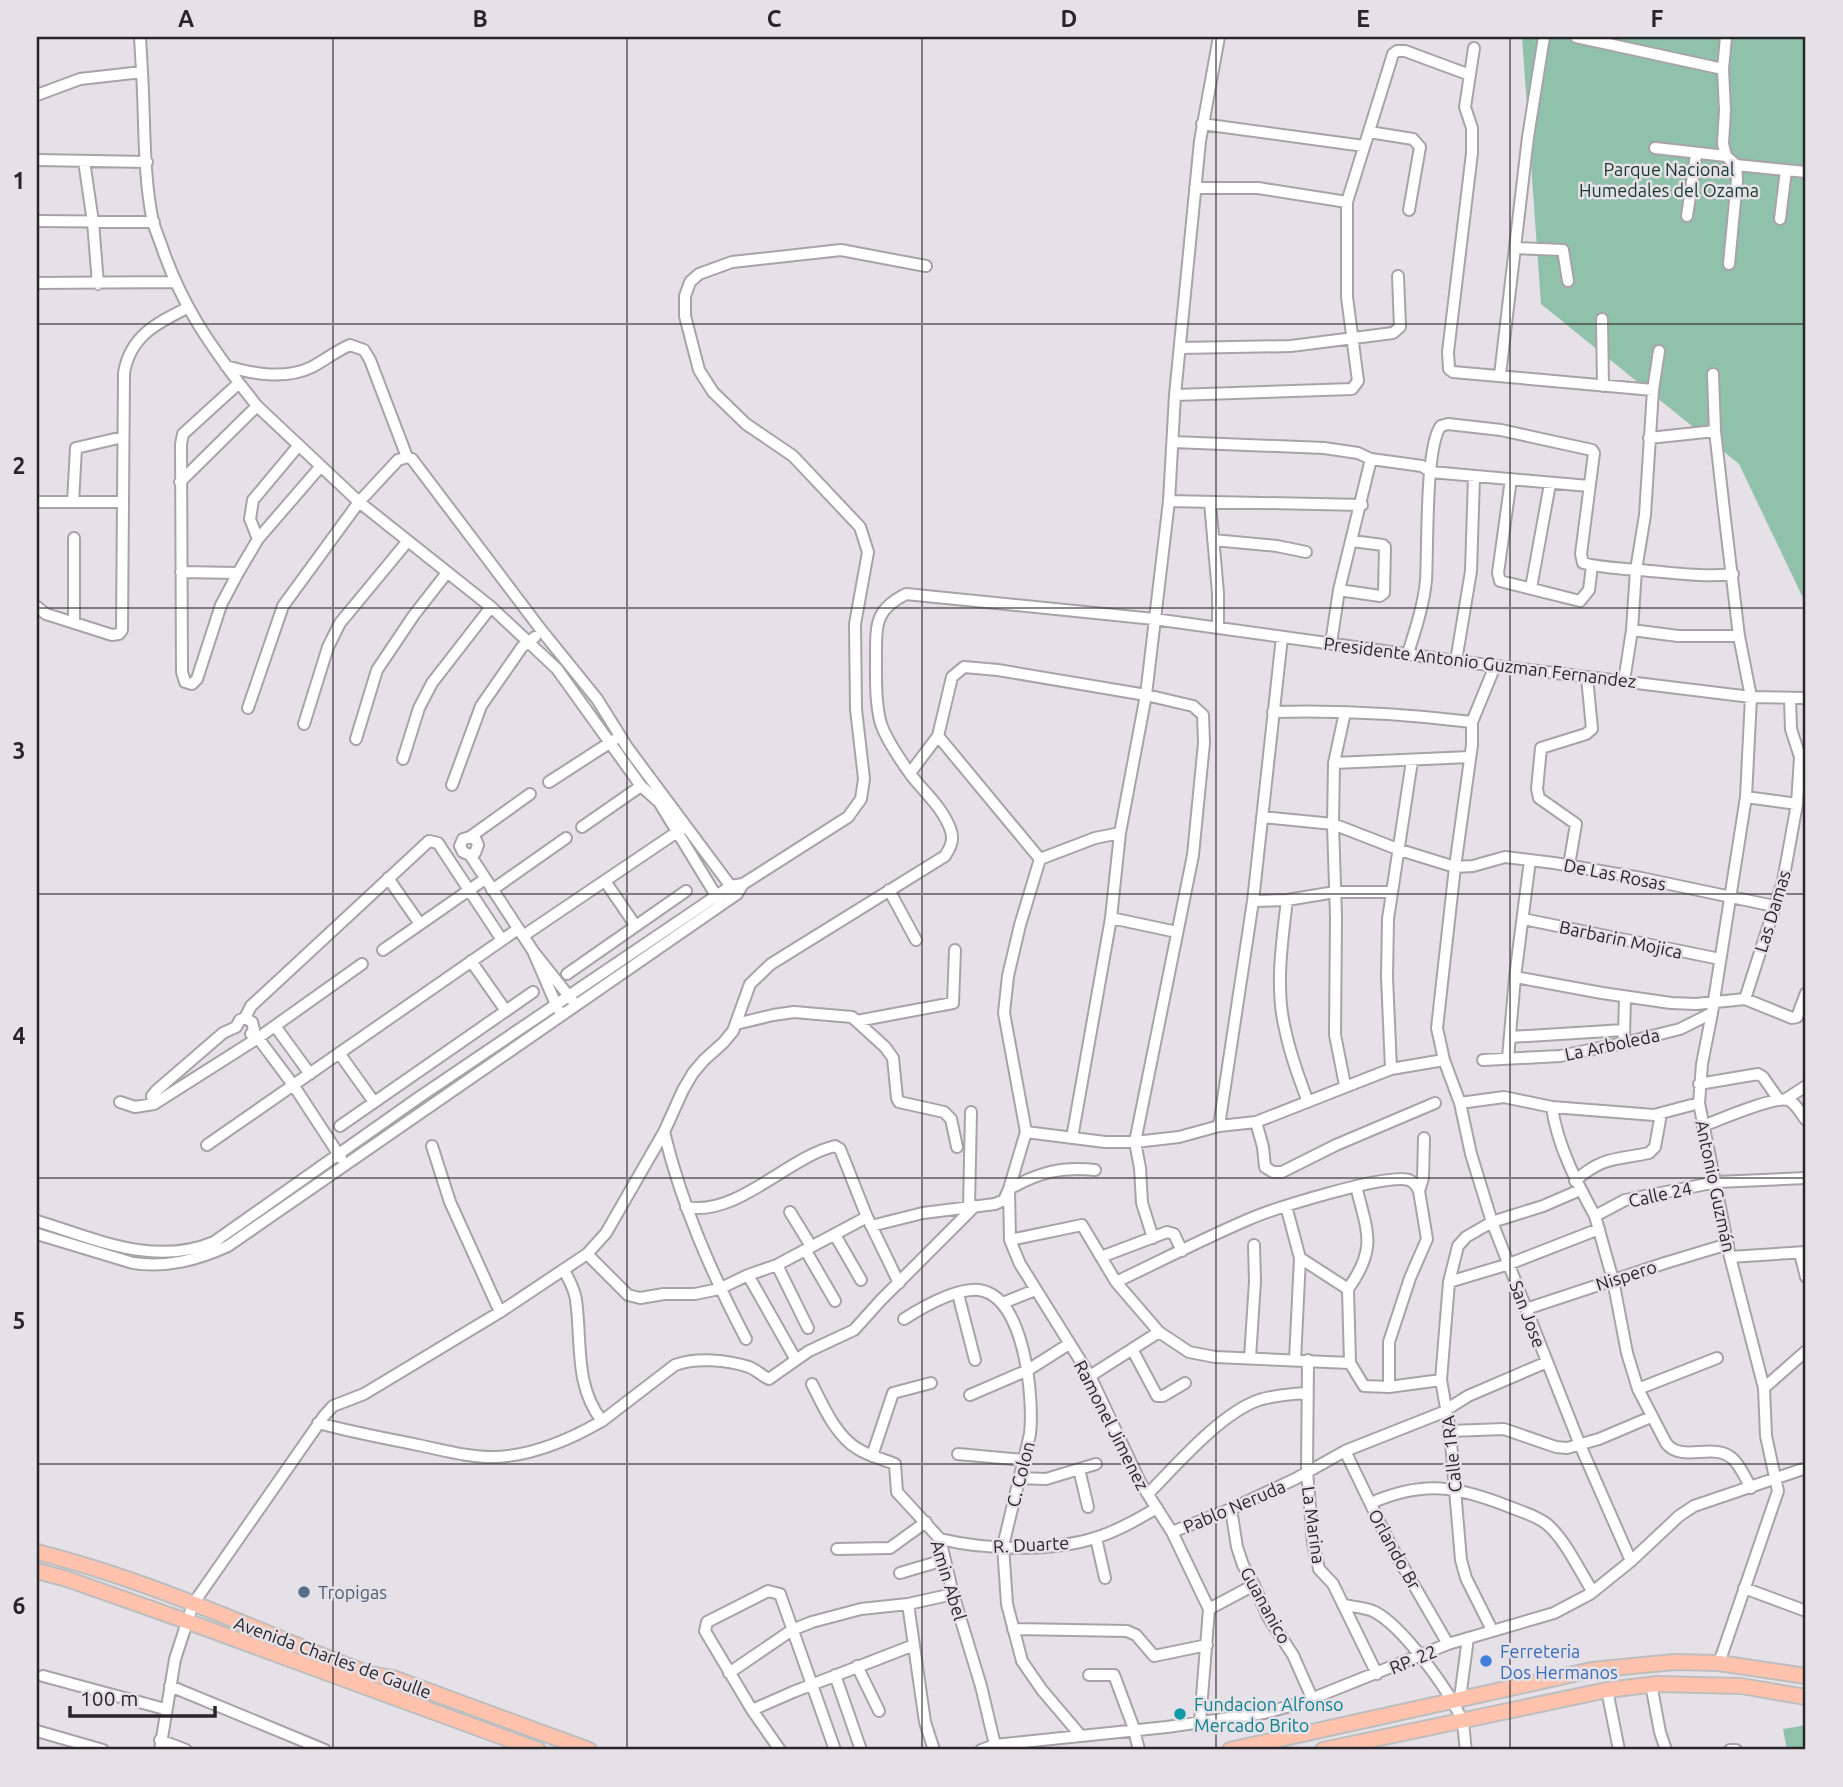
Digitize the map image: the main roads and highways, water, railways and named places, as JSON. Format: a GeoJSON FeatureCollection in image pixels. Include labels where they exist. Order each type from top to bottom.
{"type":"FeatureCollection","features":[{"type":"Feature","properties":{"kind":"main road","name":"Avenida Charles de Gaulle"},"geometry":{"type":"LineString","coordinates":[[37,1552],[73,1561],[192,1604],[348,1666],[393,1678],[589,1750]]}},
{"type":"Feature","properties":{"kind":"main road"},"geometry":{"type":"LineString","coordinates":[[67,1579],[73,1561]]}},
{"type":"Feature","properties":{"kind":"main road","name":"Avenida Charles de Gaulle"},"geometry":{"type":"LineString","coordinates":[[37,1571],[186,1621],[538,1750]]}},
{"type":"Feature","properties":{"kind":"main road"},"geometry":{"type":"LineString","coordinates":[[1230,1750],[1592,1670],[1674,1662],[1719,1663],[1806,1676]]}},
{"type":"Feature","properties":{"kind":"main road"},"geometry":{"type":"LineString","coordinates":[[1323,1750],[1607,1689],[1651,1684],[1741,1686],[1806,1697]]}},
{"type":"Feature","properties":{"kind":"place","name":"Tropigas"},"geometry":{"type":"Point","coordinates":[304,1592]}},
{"type":"Feature","properties":{"kind":"place","name":"Ferreteria Dos Hermanos"},"geometry":{"type":"Point","coordinates":[1486,1661]}},
{"type":"Feature","properties":{"kind":"place","name":"Fundacion Alfonso Mercado Brito"},"geometry":{"type":"Point","coordinates":[1180,1714]}},
{"type":"Feature","properties":{"kind":"park label","name":"Parque Nacional Humedales del Ozama"},"geometry":{"type":"Point","coordinates":[1669,179]}}]}
